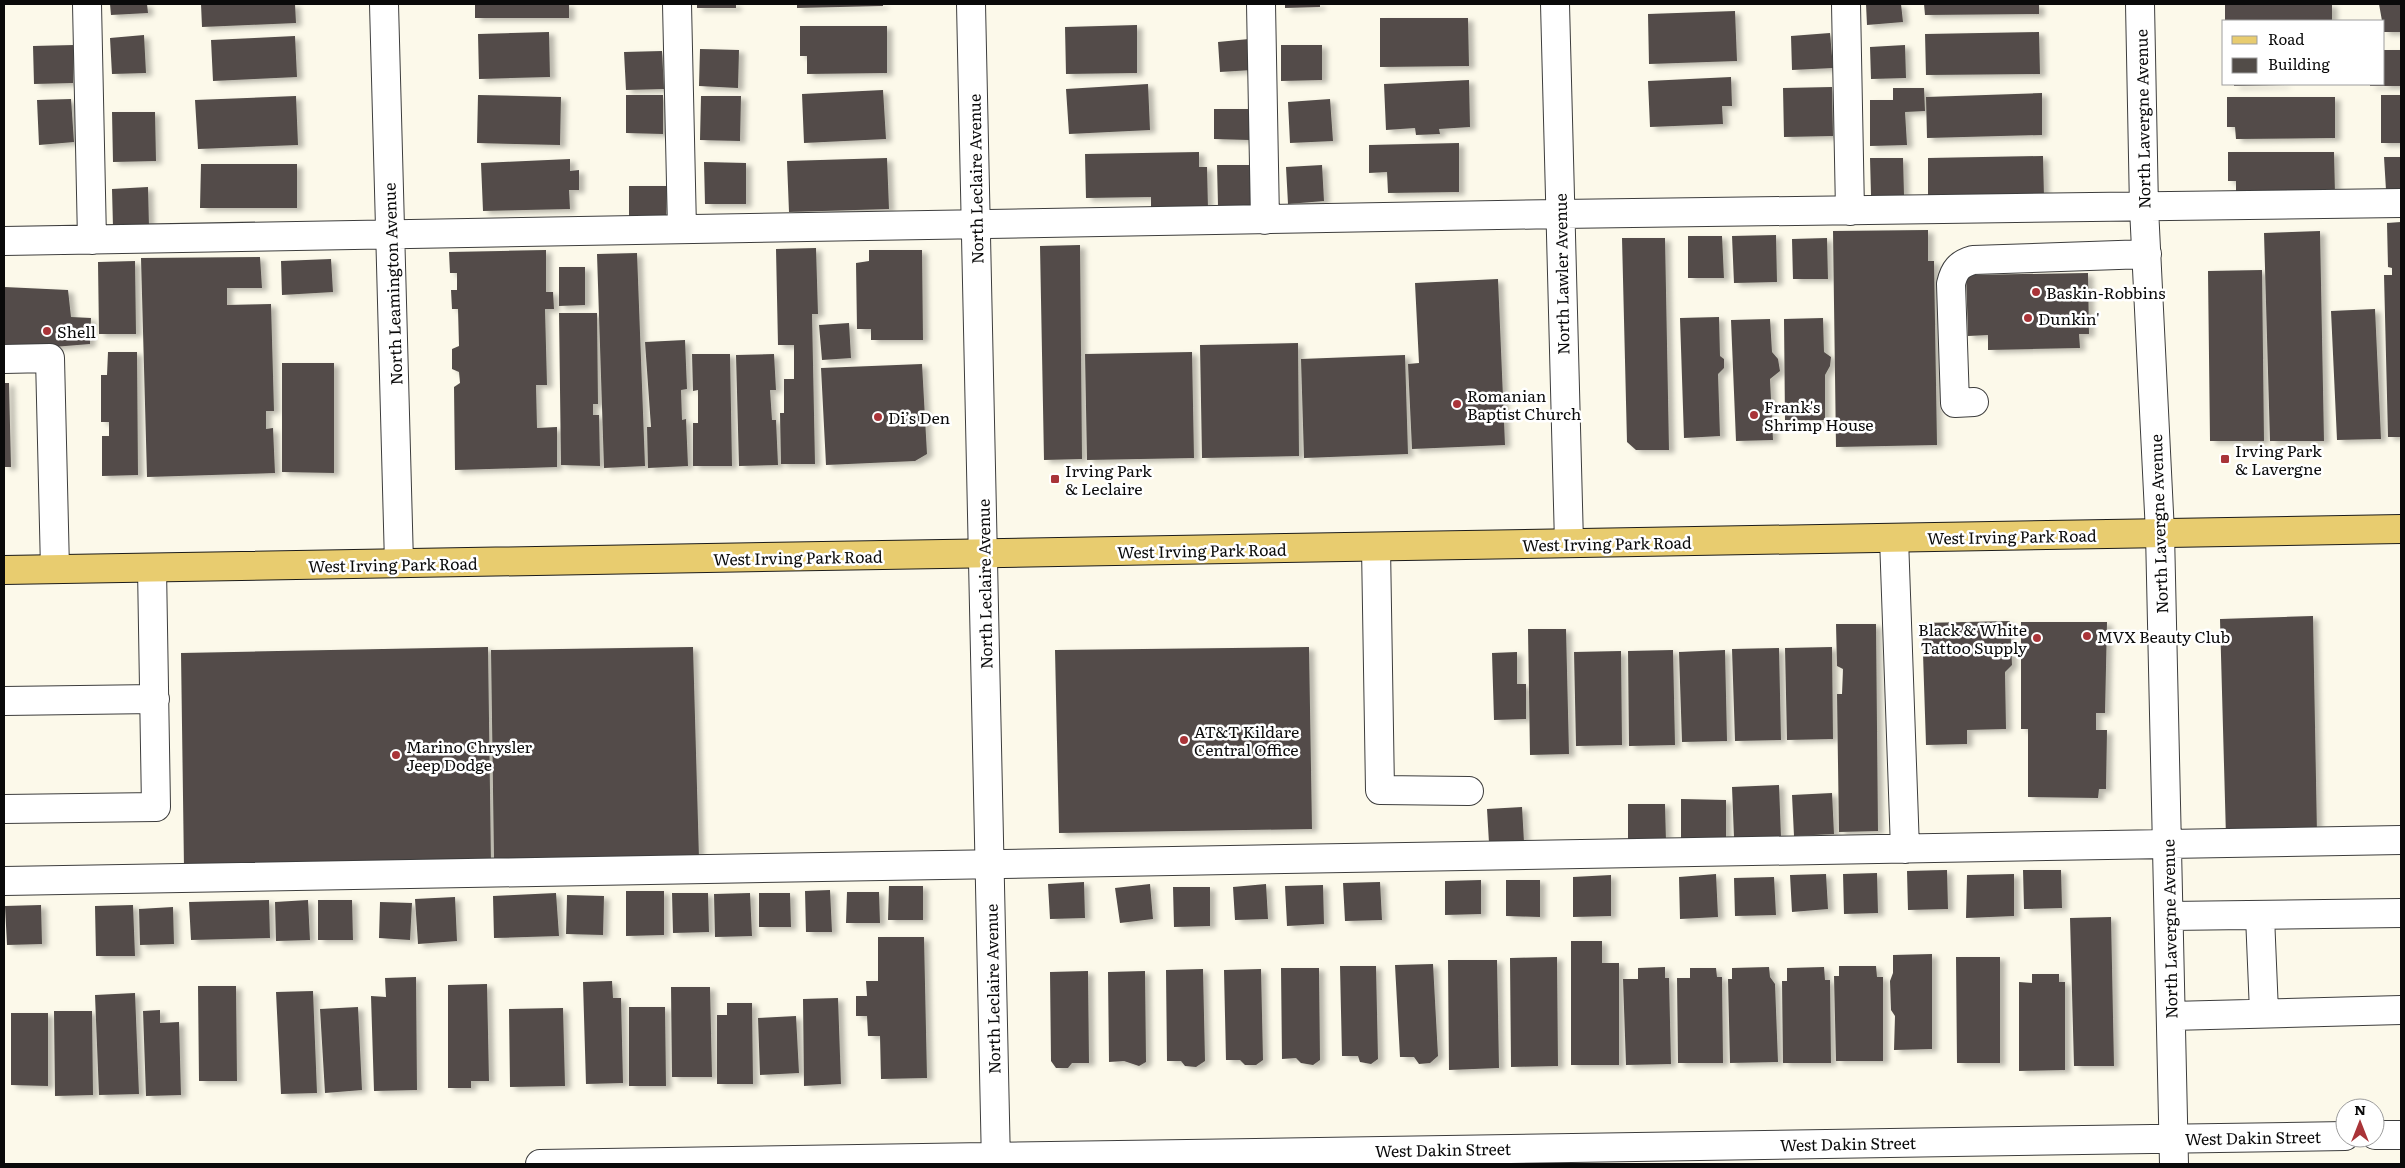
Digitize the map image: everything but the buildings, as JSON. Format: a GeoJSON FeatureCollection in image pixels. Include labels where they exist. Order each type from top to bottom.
{"type":"FeatureCollection","features":[{"type":"Feature","properties":{"kind":"main road","name":"West Irving Park Road"},"geometry":{"type":"LineString","coordinates":[[4,570],[2401,529]]}},
{"type":"Feature","properties":{"kind":"street"},"geometry":{"type":"LineString","coordinates":[[87,4],[92,240]]}},
{"type":"Feature","properties":{"kind":"street","name":"North Leamington Avenue"},"geometry":{"type":"LineString","coordinates":[[384,4],[399,563]]}},
{"type":"Feature","properties":{"kind":"street"},"geometry":{"type":"LineString","coordinates":[[677,4],[682,229]]}},
{"type":"Feature","properties":{"kind":"street","name":"North Leclaire Avenue"},"geometry":{"type":"LineString","coordinates":[[971,4],[996,1160]]}},
{"type":"Feature","properties":{"kind":"street"},"geometry":{"type":"LineString","coordinates":[[1261,4],[1265,220]]}},
{"type":"Feature","properties":{"kind":"street","name":"North Lawler Avenue"},"geometry":{"type":"LineString","coordinates":[[1554,4],[1569,543]]}},
{"type":"Feature","properties":{"kind":"street"},"geometry":{"type":"LineString","coordinates":[[1846,4],[1850,211]]}},
{"type":"Feature","properties":{"kind":"street","name":"North Lavergne Avenue"},"geometry":{"type":"LineString","coordinates":[[2140,4],[2144,208],[2160,533],[2174,1151]]}},
{"type":"Feature","properties":{"kind":"street"},"geometry":{"type":"LineString","coordinates":[[4,241],[1560,214],[2144,208],[2401,203]]}},
{"type":"Feature","properties":{"kind":"street"},"geometry":{"type":"LineString","coordinates":[[1974,402],[1955,403],[1951,284],[1957,268],[1963,263],[1973,260],[2146,254]]}},
{"type":"Feature","properties":{"kind":"street"},"geometry":{"type":"LineString","coordinates":[[4,358],[50,358],[55,569]]}},
{"type":"Feature","properties":{"kind":"street"},"geometry":{"type":"LineString","coordinates":[[1894,538],[1905,848]]}},
{"type":"Feature","properties":{"kind":"street"},"geometry":{"type":"LineString","coordinates":[[1376,547],[1380,790],[1469,791]]}},
{"type":"Feature","properties":{"kind":"street"},"geometry":{"type":"LineString","coordinates":[[4,809],[156,807],[152,568]]}},
{"type":"Feature","properties":{"kind":"street"},"geometry":{"type":"LineString","coordinates":[[4,701],[155,699]]}},
{"type":"Feature","properties":{"kind":"street"},"geometry":{"type":"LineString","coordinates":[[4,881],[2401,840]]}},
{"type":"Feature","properties":{"kind":"street"},"geometry":{"type":"LineString","coordinates":[[2169,916],[2401,913]]}},
{"type":"Feature","properties":{"kind":"street"},"geometry":{"type":"LineString","coordinates":[[2260,916],[2264,1012]]}},
{"type":"Feature","properties":{"kind":"street"},"geometry":{"type":"LineString","coordinates":[[2171,1016],[2264,1012],[2401,1010]]}},
{"type":"Feature","properties":{"kind":"street"},"geometry":{"type":"LineString","coordinates":[[2385,1135],[2401,1135]]}},
{"type":"Feature","properties":{"kind":"street","name":"West Dakin Street"},"geometry":{"type":"LineString","coordinates":[[540,1164],[2174,1151],[2335,1137]]}},
{"type":"Feature","properties":{"kind":"place","name":"Baskin-Robbins"},"geometry":{"type":"Point","coordinates":[2036,292]}},
{"type":"Feature","properties":{"kind":"place","name":"Dunkin'"},"geometry":{"type":"Point","coordinates":[2028,318]}},
{"type":"Feature","properties":{"kind":"place","name":"Shell"},"geometry":{"type":"Point","coordinates":[47,331]}},
{"type":"Feature","properties":{"kind":"place","name":"Romanian Baptist Church"},"geometry":{"type":"Point","coordinates":[1457,404]}},
{"type":"Feature","properties":{"kind":"place","name":"Frank's Shrimp House"},"geometry":{"type":"Point","coordinates":[1754,415]}},
{"type":"Feature","properties":{"kind":"place","name":"Di’s Den"},"geometry":{"type":"Point","coordinates":[878,417]}},
{"type":"Feature","properties":{"kind":"place","name":"Irving Park & Lavergne"},"geometry":{"type":"Point","coordinates":[2225,459]}},
{"type":"Feature","properties":{"kind":"place","name":"Irving Park & Leclaire"},"geometry":{"type":"Point","coordinates":[1055,479]}},
{"type":"Feature","properties":{"kind":"place","name":"MVX Beauty Club"},"geometry":{"type":"Point","coordinates":[2087,636]}},
{"type":"Feature","properties":{"kind":"place","name":"Black & White Tattoo Supply"},"geometry":{"type":"Point","coordinates":[2037,638]}},
{"type":"Feature","properties":{"kind":"place","name":"AT&T Kildare Central Office"},"geometry":{"type":"Point","coordinates":[1184,740]}},
{"type":"Feature","properties":{"kind":"place","name":"Marino Chrysler Jeep Dodge"},"geometry":{"type":"Point","coordinates":[396,755]}}]}
